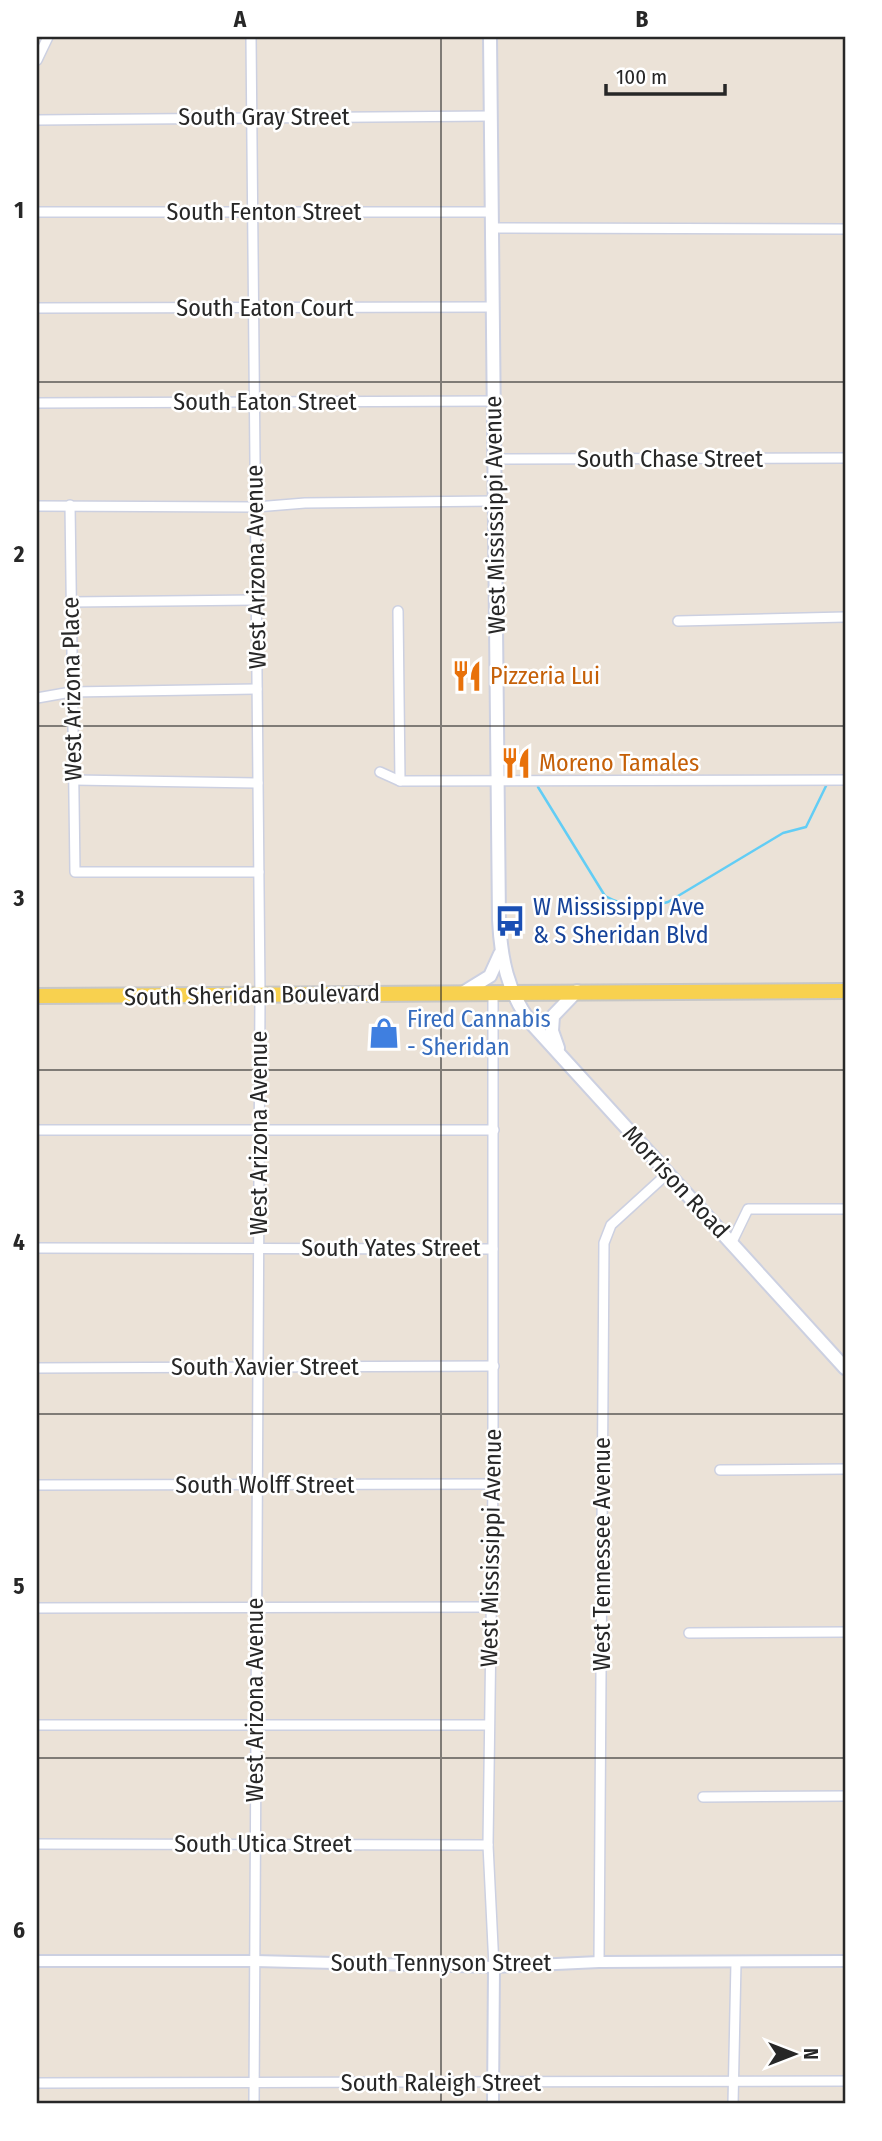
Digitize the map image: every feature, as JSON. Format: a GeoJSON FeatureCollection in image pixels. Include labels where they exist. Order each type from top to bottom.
{"type":"FeatureCollection","features":[{"type":"Feature","properties":{"kind":"main road","name":"West Mississippi Avenue"},"geometry":{"type":"LineString","coordinates":[[490,37],[501,946],[512,992]]}},
{"type":"Feature","properties":{"kind":"main road"},"geometry":{"type":"LineString","coordinates":[[461,993],[478,986],[490,976],[501,946]]}},
{"type":"Feature","properties":{"kind":"main road"},"geometry":{"type":"LineString","coordinates":[[565,1061],[554,1038],[552,1020],[558,1008],[577,991]]}},
{"type":"Feature","properties":{"kind":"main road","name":"South Sheridan Boulevard"},"geometry":{"type":"LineString","coordinates":[[37,996],[845,991]]}},
{"type":"Feature","properties":{"kind":"main road","name":"Morrison Road"},"geometry":{"type":"LineString","coordinates":[[512,992],[531,1023],[845,1368]]}},
{"type":"Feature","properties":{"kind":"street"},"geometry":{"type":"LineString","coordinates":[[37,60],[48,37]]}},
{"type":"Feature","properties":{"kind":"street","name":"West Arizona Avenue"},"geometry":{"type":"LineString","coordinates":[[251,37],[260,995],[254,2104]]}},
{"type":"Feature","properties":{"kind":"street","name":"South Gray Street"},"geometry":{"type":"LineString","coordinates":[[37,120],[491,116]]}},
{"type":"Feature","properties":{"kind":"street","name":"South Fenton Street"},"geometry":{"type":"LineString","coordinates":[[37,212],[492,212]]}},
{"type":"Feature","properties":{"kind":"street"},"geometry":{"type":"LineString","coordinates":[[492,228],[845,229]]}},
{"type":"Feature","properties":{"kind":"street","name":"South Eaton Court"},"geometry":{"type":"LineString","coordinates":[[37,308],[493,307]]}},
{"type":"Feature","properties":{"kind":"street","name":"South Eaton Street"},"geometry":{"type":"LineString","coordinates":[[37,403],[494,401]]}},
{"type":"Feature","properties":{"kind":"street","name":"South Chase Street"},"geometry":{"type":"LineString","coordinates":[[494,459],[845,458]]}},
{"type":"Feature","properties":{"kind":"street"},"geometry":{"type":"LineString","coordinates":[[37,506],[256,507],[305,503],[495,501]]}},
{"type":"Feature","properties":{"kind":"street","name":"West Arizona Place"},"geometry":{"type":"LineString","coordinates":[[70,505],[75,872],[259,872]]}},
{"type":"Feature","properties":{"kind":"street"},"geometry":{"type":"LineString","coordinates":[[71,602],[257,600]]}},
{"type":"Feature","properties":{"kind":"street"},"geometry":{"type":"LineString","coordinates":[[398,611],[400,781]]}},
{"type":"Feature","properties":{"kind":"street"},"geometry":{"type":"LineString","coordinates":[[678,621],[845,617]]}},
{"type":"Feature","properties":{"kind":"street"},"geometry":{"type":"LineString","coordinates":[[37,698],[71,692],[257,689]]}},
{"type":"Feature","properties":{"kind":"street"},"geometry":{"type":"LineString","coordinates":[[380,772],[400,781],[845,780]]}},
{"type":"Feature","properties":{"kind":"street"},"geometry":{"type":"LineString","coordinates":[[74,780],[258,783]]}},
{"type":"Feature","properties":{"kind":"street","name":"West Mississippi Avenue"},"geometry":{"type":"LineString","coordinates":[[493,992],[494,1366],[488,1845],[494,1967],[494,2104]]}},
{"type":"Feature","properties":{"kind":"street"},"geometry":{"type":"LineString","coordinates":[[37,1130],[494,1130]]}},
{"type":"Feature","properties":{"kind":"street","name":"West Tennessee Avenue"},"geometry":{"type":"LineString","coordinates":[[599,1962],[604,1243],[611,1225],[668,1173]]}},
{"type":"Feature","properties":{"kind":"street"},"geometry":{"type":"LineString","coordinates":[[732,1242],[748,1209],[845,1209]]}},
{"type":"Feature","properties":{"kind":"street","name":"South Yates Street"},"geometry":{"type":"LineString","coordinates":[[37,1248],[493,1249]]}},
{"type":"Feature","properties":{"kind":"street","name":"South Xavier Street"},"geometry":{"type":"LineString","coordinates":[[37,1368],[494,1366]]}},
{"type":"Feature","properties":{"kind":"street"},"geometry":{"type":"LineString","coordinates":[[720,1470],[845,1469]]}},
{"type":"Feature","properties":{"kind":"street","name":"South Wolff Street"},"geometry":{"type":"LineString","coordinates":[[37,1485],[493,1484]]}},
{"type":"Feature","properties":{"kind":"street"},"geometry":{"type":"LineString","coordinates":[[37,1608],[490,1607]]}},
{"type":"Feature","properties":{"kind":"street"},"geometry":{"type":"LineString","coordinates":[[689,1633],[845,1632]]}},
{"type":"Feature","properties":{"kind":"street"},"geometry":{"type":"LineString","coordinates":[[37,1725],[489,1725]]}},
{"type":"Feature","properties":{"kind":"street"},"geometry":{"type":"LineString","coordinates":[[703,1797],[845,1797]]}},
{"type":"Feature","properties":{"kind":"street","name":"South Utica Street"},"geometry":{"type":"LineString","coordinates":[[37,1844],[488,1845]]}},
{"type":"Feature","properties":{"kind":"street","name":"South Tennyson Street"},"geometry":{"type":"LineString","coordinates":[[37,1961],[256,1961],[494,1967],[599,1962],[845,1961]]}},
{"type":"Feature","properties":{"kind":"street"},"geometry":{"type":"LineString","coordinates":[[733,2104],[736,1962]]}},
{"type":"Feature","properties":{"kind":"street","name":"South Raleigh Street"},"geometry":{"type":"LineString","coordinates":[[37,2083],[845,2081]]}},
{"type":"Feature","properties":{"kind":"waterway"},"geometry":{"type":"LineString","coordinates":[[519,754],[526,768]]}},
{"type":"Feature","properties":{"kind":"waterway"},"geometry":{"type":"LineString","coordinates":[[538,787],[605,896],[628,905],[651,906],[668,902],[783,833],[806,827],[826,786]]}},
{"type":"Feature","properties":{"kind":"place","name":"Pizzeria Lui"},"geometry":{"type":"Point","coordinates":[467,676]}},
{"type":"Feature","properties":{"kind":"place","name":"Moreno Tamales"},"geometry":{"type":"Point","coordinates":[516,763]}},
{"type":"Feature","properties":{"kind":"place","name":"W Mississippi Ave & S Sheridan Blvd"},"geometry":{"type":"Point","coordinates":[510,921]}},
{"type":"Feature","properties":{"kind":"place","name":"Fired Cannabis - Sheridan"},"geometry":{"type":"Point","coordinates":[384,1033]}}]}
